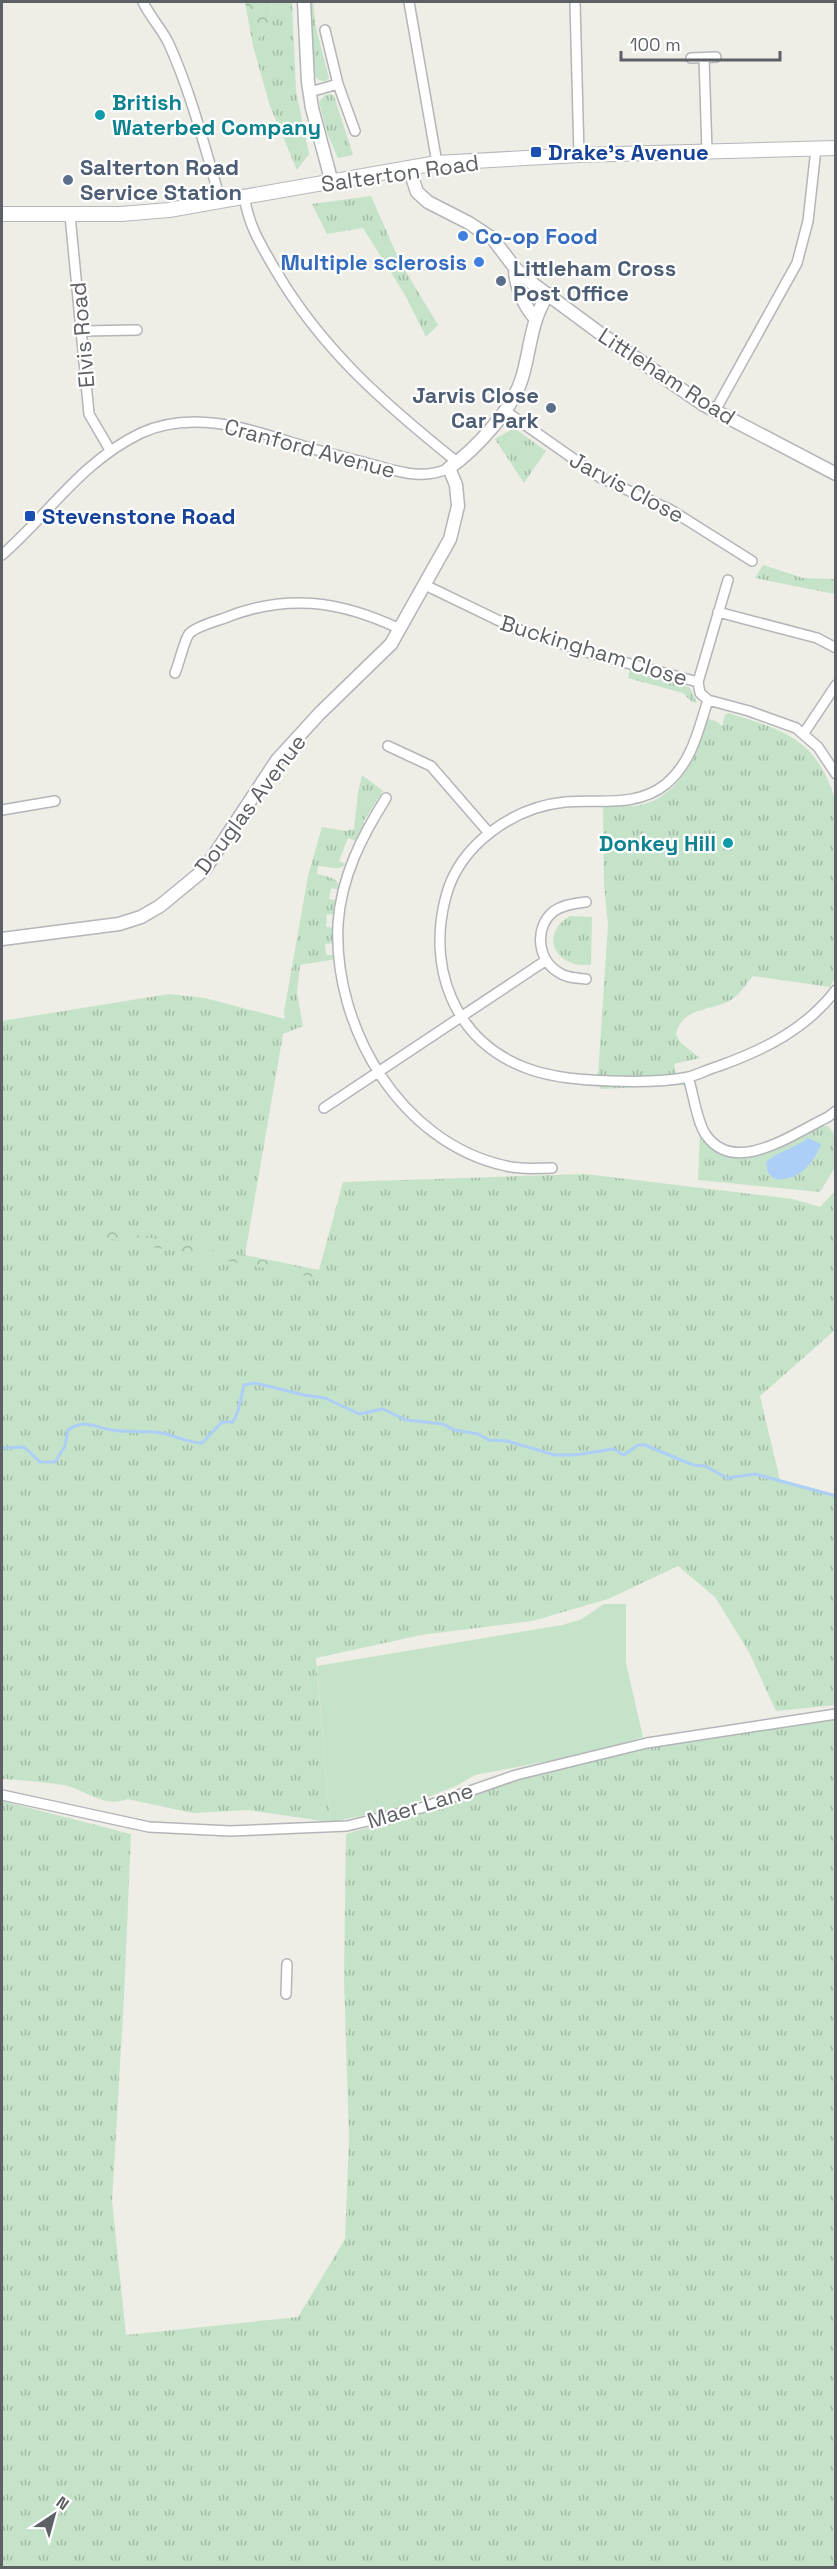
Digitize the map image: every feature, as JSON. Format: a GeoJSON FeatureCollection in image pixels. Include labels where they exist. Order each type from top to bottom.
{"type":"FeatureCollection","features":[{"type":"Feature","properties":{"kind":"main road","name":"Salterton Road"},"geometry":{"type":"LineString","coordinates":[[2,214],[121,214],[169,210],[437,163],[579,155],[836,148]]}},
{"type":"Feature","properties":{"kind":"street"},"geometry":{"type":"LineString","coordinates":[[143,2],[150,18],[159,27],[170,46],[194,109],[220,202]]}},
{"type":"Feature","properties":{"kind":"street"},"geometry":{"type":"LineString","coordinates":[[304,2],[310,92],[332,183]]}},
{"type":"Feature","properties":{"kind":"street"},"geometry":{"type":"LineString","coordinates":[[409,2],[437,163]]}},
{"type":"Feature","properties":{"kind":"street"},"geometry":{"type":"LineString","coordinates":[[575,2],[579,155]]}},
{"type":"Feature","properties":{"kind":"street"},"geometry":{"type":"LineString","coordinates":[[325,30],[338,84],[355,131]]}},
{"type":"Feature","properties":{"kind":"street"},"geometry":{"type":"LineString","coordinates":[[691,57],[716,57]]}},
{"type":"Feature","properties":{"kind":"street"},"geometry":{"type":"LineString","coordinates":[[704,58],[707,152]]}},
{"type":"Feature","properties":{"kind":"street"},"geometry":{"type":"LineString","coordinates":[[310,92],[338,84]]}},
{"type":"Feature","properties":{"kind":"street"},"geometry":{"type":"LineString","coordinates":[[716,410],[797,263],[808,221],[816,149]]}},
{"type":"Feature","properties":{"kind":"street","name":"Littleham Road"},"geometry":{"type":"LineString","coordinates":[[409,168],[417,192],[428,202],[469,223],[493,239],[515,268],[666,380],[704,405],[836,474]]}},
{"type":"Feature","properties":{"kind":"street"},"geometry":{"type":"LineString","coordinates":[[244,196],[253,232],[308,320],[332,350],[370,389],[453,465],[465,457],[518,391],[534,317],[548,294]]}},
{"type":"Feature","properties":{"kind":"street"},"geometry":{"type":"LineString","coordinates":[[2,205],[2,214]]}},
{"type":"Feature","properties":{"kind":"street","name":"Elvis Road"},"geometry":{"type":"LineString","coordinates":[[70,215],[89,414],[110,450]]}},
{"type":"Feature","properties":{"kind":"street"},"geometry":{"type":"LineString","coordinates":[[515,268],[515,276],[522,298],[534,317]]}},
{"type":"Feature","properties":{"kind":"street"},"geometry":{"type":"LineString","coordinates":[[82,331],[137,330]]}},
{"type":"Feature","properties":{"kind":"street","name":"Jarvis Close"},"geometry":{"type":"LineString","coordinates":[[504,410],[601,478],[671,510],[752,561]]}},
{"type":"Feature","properties":{"kind":"street","name":"Cranford Avenue"},"geometry":{"type":"LineString","coordinates":[[2,555],[80,474],[110,450],[153,430],[194,421],[219,423],[259,431],[301,445],[413,474],[438,473],[453,465]]}},
{"type":"Feature","properties":{"kind":"street","name":"Douglas Avenue"},"geometry":{"type":"LineString","coordinates":[[2,939],[119,924],[141,917],[179,892],[205,869],[277,760],[319,714],[391,644],[450,539],[458,506],[453,465]]}},
{"type":"Feature","properties":{"kind":"street"},"geometry":{"type":"LineString","coordinates":[[728,580],[698,682],[700,693],[708,700],[785,723],[804,734],[825,756],[836,774]]}},
{"type":"Feature","properties":{"kind":"street","name":"Buckingham Close"},"geometry":{"type":"LineString","coordinates":[[425,585],[514,628],[586,652],[698,682]]}},
{"type":"Feature","properties":{"kind":"street"},"geometry":{"type":"LineString","coordinates":[[175,673],[189,634],[244,609],[287,602],[317,602],[365,615],[400,629]]}},
{"type":"Feature","properties":{"kind":"street"},"geometry":{"type":"LineString","coordinates":[[718,612],[817,638],[836,648]]}},
{"type":"Feature","properties":{"kind":"street"},"geometry":{"type":"LineString","coordinates":[[804,734],[836,685]]}},
{"type":"Feature","properties":{"kind":"street"},"geometry":{"type":"LineString","coordinates":[[708,700],[690,756],[665,785],[635,800],[561,803],[539,807],[514,816],[476,845],[455,875],[447,892],[439,930],[442,974],[460,1016],[485,1043],[507,1059],[527,1068],[562,1077],[635,1082],[688,1077],[750,1054],[788,1034],[820,1008],[836,990]]}},
{"type":"Feature","properties":{"kind":"street"},"geometry":{"type":"LineString","coordinates":[[388,746],[431,766],[489,833]]}},
{"type":"Feature","properties":{"kind":"street"},"geometry":{"type":"LineString","coordinates":[[386,798],[359,845],[347,876],[338,924],[340,968],[346,999],[357,1034],[378,1072],[406,1106],[426,1124],[462,1149],[480,1158],[506,1166],[526,1169],[552,1168]]}},
{"type":"Feature","properties":{"kind":"street"},"geometry":{"type":"LineString","coordinates":[[2,810],[55,801]]}},
{"type":"Feature","properties":{"kind":"street"},"geometry":{"type":"LineString","coordinates":[[586,902],[568,905],[553,912],[540,938],[545,960],[560,974],[586,979]]}},
{"type":"Feature","properties":{"kind":"street"},"geometry":{"type":"LineString","coordinates":[[324,1108],[545,960]]}},
{"type":"Feature","properties":{"kind":"street"},"geometry":{"type":"LineString","coordinates":[[688,1077],[704,1133],[716,1147],[735,1154],[766,1148],[836,1111]]}},
{"type":"Feature","properties":{"kind":"street","name":"Maer Lane"},"geometry":{"type":"LineString","coordinates":[[2,1795],[150,1827],[230,1831],[346,1826],[421,1808],[516,1775],[647,1743],[836,1714]]}},
{"type":"Feature","properties":{"kind":"street"},"geometry":{"type":"LineString","coordinates":[[286,1964],[286,1994]]}},
{"type":"Feature","properties":{"kind":"green space"},"geometry":{"type":"Polygon","coordinates":[[[245,2],[271,2],[269,20],[253,46],[245,2]]]}},
{"type":"Feature","properties":{"kind":"green space"},"geometry":{"type":"Polygon","coordinates":[[[271,2],[292,2],[296,91],[309,154],[297,170],[270,106],[253,46],[269,20],[271,2]]]}},
{"type":"Feature","properties":{"kind":"green space"},"geometry":{"type":"Polygon","coordinates":[[[310,2],[313,2],[316,28],[329,78],[326,81],[317,78],[313,69],[310,2]]]}},
{"type":"Feature","properties":{"kind":"green space"},"geometry":{"type":"Polygon","coordinates":[[[325,95],[334,96],[353,155],[338,158],[327,133],[319,102],[325,95]]]}},
{"type":"Feature","properties":{"kind":"green space"},"geometry":{"type":"Polygon","coordinates":[[[371,196],[400,262],[438,325],[426,337],[405,295],[363,228],[327,234],[312,204],[371,196]]]}},
{"type":"Feature","properties":{"kind":"green space"},"geometry":{"type":"Polygon","coordinates":[[[514,428],[546,451],[524,483],[495,439],[514,428]]]}},
{"type":"Feature","properties":{"kind":"green space"},"geometry":{"type":"Polygon","coordinates":[[[763,565],[803,578],[835,579],[835,594],[755,578],[763,565]]]}},
{"type":"Feature","properties":{"kind":"green space"},"geometry":{"type":"Polygon","coordinates":[[[630,668],[686,683],[685,686],[690,688],[697,703],[692,702],[683,693],[628,678],[630,668]]]}},
{"type":"Feature","properties":{"kind":"green space"},"geometry":{"type":"Polygon","coordinates":[[[728,713],[766,725],[796,740],[819,763],[828,779],[835,800],[836,975],[830,987],[753,976],[734,998],[692,1014],[679,1025],[676,1035],[681,1043],[700,1058],[674,1064],[676,1074],[685,1085],[600,1089],[598,1076],[608,925],[604,884],[603,804],[636,806],[664,795],[675,785],[692,761],[708,719],[722,726],[725,715],[728,713]]]}},
{"type":"Feature","properties":{"kind":"green space"},"geometry":{"type":"Polygon","coordinates":[[[362,775],[383,791],[363,822],[365,823],[356,841],[348,838],[339,861],[346,864],[337,868],[318,866],[317,874],[338,882],[340,890],[331,888],[329,899],[338,901],[336,915],[327,914],[326,927],[335,928],[335,943],[325,944],[326,955],[335,955],[336,959],[300,965],[297,993],[303,1026],[283,1034],[245,1255],[319,1270],[343,1182],[585,1174],[793,1199],[820,1207],[835,1191],[835,1330],[760,1396],[780,1480],[835,1494],[835,1705],[776,1711],[749,1652],[715,1597],[678,1566],[608,1599],[532,1621],[421,1635],[316,1658],[330,1822],[248,1810],[193,1813],[127,1799],[111,1802],[64,1785],[2,1779],[2,1021],[169,994],[205,998],[285,1019],[284,1012],[308,876],[322,827],[345,831],[354,829],[362,775]]]}},
{"type":"Feature","properties":{"kind":"green space"},"geometry":{"type":"Polygon","coordinates":[[[570,916],[592,917],[591,965],[579,965],[564,959],[555,947],[554,934],[563,921],[570,916]]]}},
{"type":"Feature","properties":{"kind":"green space"},"geometry":{"type":"Polygon","coordinates":[[[816,1126],[828,1126],[835,1135],[835,1167],[820,1192],[698,1180],[700,1133],[712,1147],[726,1154],[741,1156],[771,1149],[816,1126]]]}},
{"type":"Feature","properties":{"kind":"green space"},"geometry":{"type":"Polygon","coordinates":[[[90,1226],[318,1271],[317,1278],[90,1235],[90,1226]]]}},
{"type":"Feature","properties":{"kind":"green space"},"geometry":{"type":"Polygon","coordinates":[[[604,1604],[626,1604],[626,1663],[643,1737],[555,1764],[553,1760],[475,1775],[456,1786],[398,1809],[330,1822],[317,1666],[562,1625],[582,1619],[604,1604]]]}},
{"type":"Feature","properties":{"kind":"green space"},"geometry":{"type":"Polygon","coordinates":[[[835,1714],[835,2567],[2,2568],[2,1801],[131,1834],[112,2201],[126,2335],[298,2317],[345,2239],[349,2138],[344,1977],[346,1834],[433,1809],[516,1779],[651,1746],[835,1714]]]}},
{"type":"Feature","properties":{"kind":"water"},"geometry":{"type":"Polygon","coordinates":[[[808,1138],[821,1144],[814,1158],[804,1170],[790,1178],[783,1179],[775,1179],[768,1173],[766,1162],[808,1138]]]}},
{"type":"Feature","properties":{"kind":"waterway"},"geometry":{"type":"LineString","coordinates":[[2,1448],[24,1447],[40,1462],[55,1462],[65,1446],[68,1430],[85,1424],[119,1431],[161,1433],[202,1443],[222,1422],[233,1422],[244,1385],[255,1383],[325,1398],[359,1414],[383,1409],[406,1420],[443,1424],[454,1430],[478,1434],[489,1440],[507,1441],[555,1455],[575,1455],[613,1449],[624,1455],[638,1445],[645,1445],[693,1465],[705,1466],[727,1478],[755,1474],[836,1496]]}},
{"type":"Feature","properties":{"kind":"place","name":"British Waterbed Company"},"geometry":{"type":"Point","coordinates":[100,115]}},
{"type":"Feature","properties":{"kind":"place","name":"Drake's Avenue"},"geometry":{"type":"Point","coordinates":[536,152]}},
{"type":"Feature","properties":{"kind":"place","name":"Salterton Road Service Station"},"geometry":{"type":"Point","coordinates":[68,180]}},
{"type":"Feature","properties":{"kind":"place","name":"Co-op Food"},"geometry":{"type":"Point","coordinates":[463,236]}},
{"type":"Feature","properties":{"kind":"place","name":"Multiple sclerosis"},"geometry":{"type":"Point","coordinates":[479,262]}},
{"type":"Feature","properties":{"kind":"place","name":"Littleham Cross Post Office"},"geometry":{"type":"Point","coordinates":[501,281]}},
{"type":"Feature","properties":{"kind":"place","name":"Jarvis Close Car Park"},"geometry":{"type":"Point","coordinates":[551,408]}},
{"type":"Feature","properties":{"kind":"place","name":"Stevenstone Road"},"geometry":{"type":"Point","coordinates":[30,516]}},
{"type":"Feature","properties":{"kind":"place","name":"Donkey Hill"},"geometry":{"type":"Point","coordinates":[728,843]}}]}
